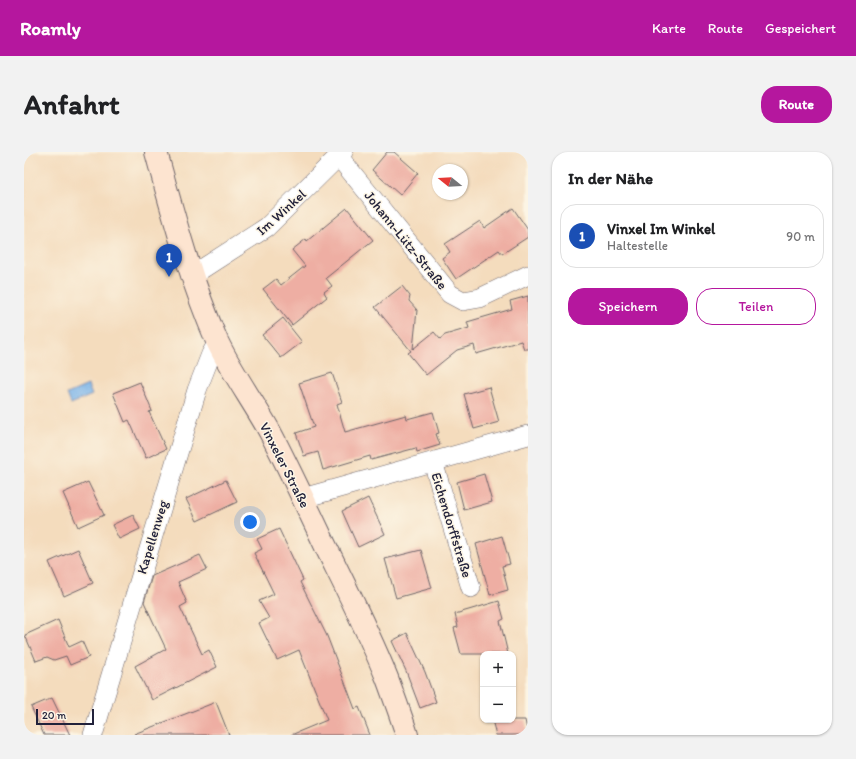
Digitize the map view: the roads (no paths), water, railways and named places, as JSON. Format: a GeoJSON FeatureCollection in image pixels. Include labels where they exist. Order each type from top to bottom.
{"type":"FeatureCollection","features":[{"type":"Feature","properties":{"kind":"main road","name":"Vinxeler Straße"},"geometry":{"type":"LineString","coordinates":[[156,152],[191,276],[218,342],[244,390],[269,431],[303,498],[387,677],[408,735]]}},
{"type":"Feature","properties":{"kind":"street","name":"Johann-Lütz-Straße"},"geometry":{"type":"LineString","coordinates":[[341,155],[450,294],[463,301],[480,298],[528,275]]}},
{"type":"Feature","properties":{"kind":"street","name":"Im Winkel"},"geometry":{"type":"LineString","coordinates":[[191,276],[267,227],[341,155]]}},
{"type":"Feature","properties":{"kind":"street","name":"Kapellenweg"},"geometry":{"type":"LineString","coordinates":[[93,735],[197,390],[211,354],[218,342]]}},
{"type":"Feature","properties":{"kind":"street","name":"Eichendorffstraße"},"geometry":{"type":"LineString","coordinates":[[303,498],[528,436]]}},
{"type":"Feature","properties":{"kind":"street","name":"Eichendorffstraße"},"geometry":{"type":"LineString","coordinates":[[433,462],[471,588]]}},
{"type":"Feature","properties":{"kind":"water"},"geometry":{"type":"Polygon","coordinates":[[[88,385],[92,395],[71,404],[67,394],[88,385]]]}},
{"type":"Feature","properties":{"kind":"place","name":"Vinxel Im Winkel"},"geometry":{"type":"Point","coordinates":[169,277]}}]}
